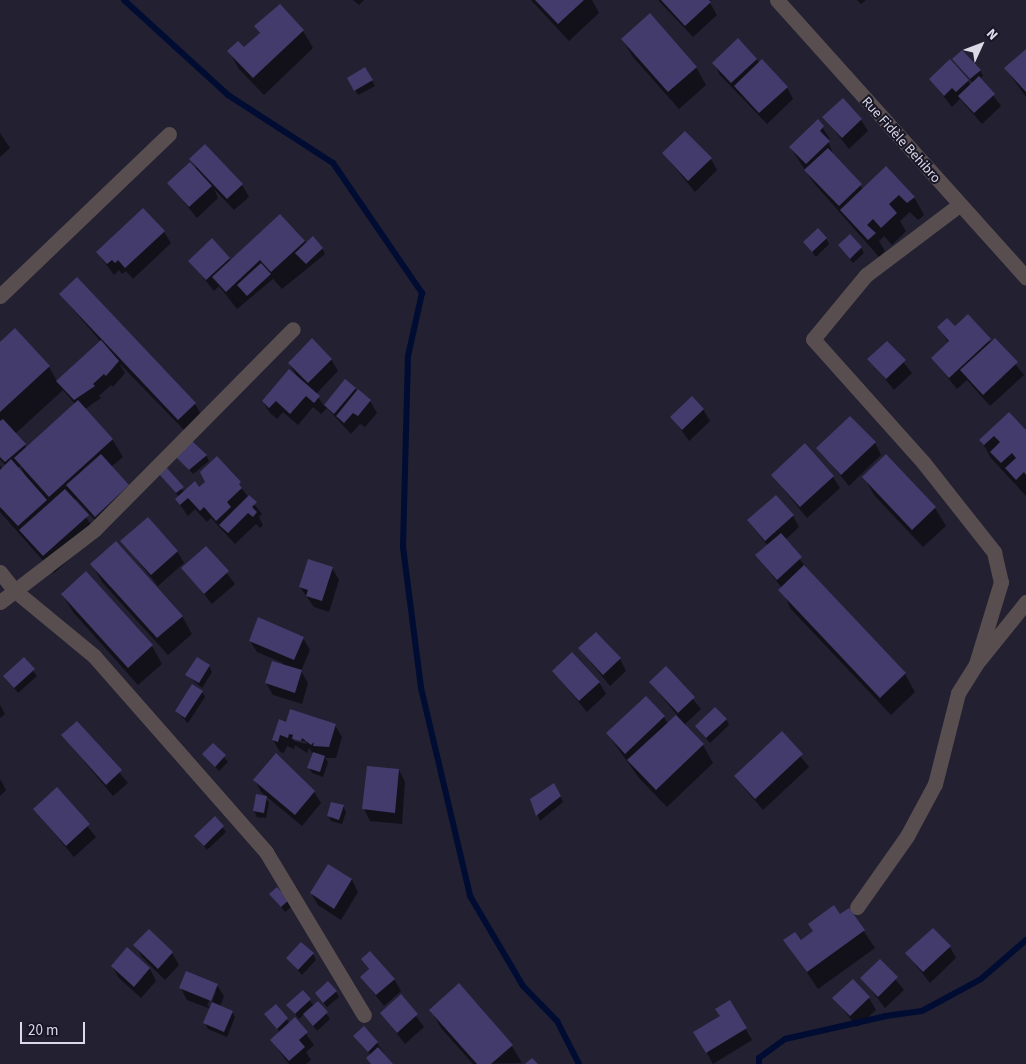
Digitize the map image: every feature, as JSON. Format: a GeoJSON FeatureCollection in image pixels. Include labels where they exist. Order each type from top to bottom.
{"type":"FeatureCollection","features":[{"type":"Feature","properties":{"kind":"street","name":"Rue Fidèle Behibro"},"geometry":{"type":"LineString","coordinates":[[777,0],[1026,278]]}},
{"type":"Feature","properties":{"kind":"street"},"geometry":{"type":"LineString","coordinates":[[0,296],[169,134]]}},
{"type":"Feature","properties":{"kind":"street"},"geometry":{"type":"LineString","coordinates":[[960,205],[866,275],[813,339],[924,462],[994,552],[1000,582],[976,664]]}},
{"type":"Feature","properties":{"kind":"street"},"geometry":{"type":"LineString","coordinates":[[0,602],[95,530],[294,329]]}},
{"type":"Feature","properties":{"kind":"street"},"geometry":{"type":"LineString","coordinates":[[0,572],[14,590],[94,656],[266,852],[364,1015]]}},
{"type":"Feature","properties":{"kind":"street"},"geometry":{"type":"LineString","coordinates":[[857,907],[907,836],[935,784],[958,694],[976,664],[1026,602]]}},
{"type":"Feature","properties":{"kind":"building"},"geometry":{"type":"Polygon","coordinates":[[[535,0],[584,0],[558,24],[535,0]]]}},
{"type":"Feature","properties":{"kind":"building"},"geometry":{"type":"Polygon","coordinates":[[[661,0],[709,0],[711,2],[685,26],[661,0]]]}},
{"type":"Feature","properties":{"kind":"building"},"geometry":{"type":"Polygon","coordinates":[[[280,4],[304,30],[253,78],[227,51],[238,41],[244,47],[260,33],[254,26],[280,4]]]}},
{"type":"Feature","properties":{"kind":"building"},"geometry":{"type":"Polygon","coordinates":[[[650,13],[697,67],[668,92],[621,39],[650,13]]]}},
{"type":"Feature","properties":{"kind":"building"},"geometry":{"type":"Polygon","coordinates":[[[738,38],[757,59],[731,83],[712,63],[738,38]]]}},
{"type":"Feature","properties":{"kind":"building"},"geometry":{"type":"Polygon","coordinates":[[[1026,49],[1026,92],[1004,68],[1026,49]]]}},
{"type":"Feature","properties":{"kind":"building"},"geometry":{"type":"Polygon","coordinates":[[[962,50],[981,70],[970,79],[952,59],[962,50]]]}},
{"type":"Feature","properties":{"kind":"building"},"geometry":{"type":"Polygon","coordinates":[[[762,59],[788,87],[759,113],[734,86],[762,59]]]}},
{"type":"Feature","properties":{"kind":"building"},"geometry":{"type":"Polygon","coordinates":[[[950,59],[969,80],[956,92],[952,88],[944,96],[929,79],[950,59]]]}},
{"type":"Feature","properties":{"kind":"building"},"geometry":{"type":"Polygon","coordinates":[[[365,67],[373,80],[354,91],[347,78],[365,67]]]}},
{"type":"Feature","properties":{"kind":"building"},"geometry":{"type":"Polygon","coordinates":[[[979,76],[995,94],[974,113],[958,96],[979,76]]]}},
{"type":"Feature","properties":{"kind":"building"},"geometry":{"type":"Polygon","coordinates":[[[843,98],[862,119],[842,138],[822,117],[843,98]]]}},
{"type":"Feature","properties":{"kind":"building"},"geometry":{"type":"Polygon","coordinates":[[[818,119],[824,126],[820,131],[830,141],[806,164],[789,147],[818,119]]]}},
{"type":"Feature","properties":{"kind":"building"},"geometry":{"type":"Polygon","coordinates":[[[685,131],[712,158],[688,181],[662,153],[685,131]]]}},
{"type":"Feature","properties":{"kind":"building"},"geometry":{"type":"Polygon","coordinates":[[[205,144],[243,184],[227,199],[189,159],[205,144]]]}},
{"type":"Feature","properties":{"kind":"building"},"geometry":{"type":"Polygon","coordinates":[[[828,148],[862,184],[839,206],[804,170],[828,148]]]}},
{"type":"Feature","properties":{"kind":"building"},"geometry":{"type":"Polygon","coordinates":[[[190,162],[212,186],[189,207],[167,183],[190,162]]]}},
{"type":"Feature","properties":{"kind":"building"},"geometry":{"type":"Polygon","coordinates":[[[886,166],[915,197],[907,203],[899,195],[889,204],[897,213],[881,228],[873,219],[867,225],[876,233],[868,240],[840,210],[886,166]]]}},
{"type":"Feature","properties":{"kind":"building"},"geometry":{"type":"Polygon","coordinates":[[[143,208],[165,231],[125,268],[118,260],[115,263],[112,260],[107,264],[96,252],[143,208]]]}},
{"type":"Feature","properties":{"kind":"building"},"geometry":{"type":"Polygon","coordinates":[[[280,214],[305,241],[271,272],[260,260],[226,292],[212,277],[280,214]]]}},
{"type":"Feature","properties":{"kind":"building"},"geometry":{"type":"Polygon","coordinates":[[[818,228],[827,238],[812,252],[803,242],[818,228]]]}},
{"type":"Feature","properties":{"kind":"building"},"geometry":{"type":"Polygon","coordinates":[[[850,234],[862,247],[850,259],[838,245],[850,234]]]}},
{"type":"Feature","properties":{"kind":"building"},"geometry":{"type":"Polygon","coordinates":[[[313,236],[323,248],[306,264],[295,253],[313,236]]]}},
{"type":"Feature","properties":{"kind":"building"},"geometry":{"type":"Polygon","coordinates":[[[212,238],[230,258],[206,280],[188,261],[212,238]]]}},
{"type":"Feature","properties":{"kind":"building"},"geometry":{"type":"Polygon","coordinates":[[[261,263],[271,274],[247,296],[237,285],[261,263]]]}},
{"type":"Feature","properties":{"kind":"building"},"geometry":{"type":"Polygon","coordinates":[[[77,277],[196,403],[178,420],[59,294],[77,277]]]}},
{"type":"Feature","properties":{"kind":"building"},"geometry":{"type":"Polygon","coordinates":[[[968,314],[991,339],[949,378],[931,358],[949,341],[937,327],[947,318],[955,326],[968,314]]]}},
{"type":"Feature","properties":{"kind":"building"},"geometry":{"type":"Polygon","coordinates":[[[15,328],[50,366],[0,412],[0,342],[15,328]]]}},
{"type":"Feature","properties":{"kind":"building"},"geometry":{"type":"Polygon","coordinates":[[[312,338],[332,359],[308,383],[288,363],[312,338]]]}},
{"type":"Feature","properties":{"kind":"building"},"geometry":{"type":"Polygon","coordinates":[[[995,338],[1018,362],[983,395],[960,370],[995,338]]]}},
{"type":"Feature","properties":{"kind":"building"},"geometry":{"type":"Polygon","coordinates":[[[101,340],[119,361],[106,376],[104,374],[93,384],[95,386],[74,400],[56,381],[101,340]]]}},
{"type":"Feature","properties":{"kind":"building"},"geometry":{"type":"Polygon","coordinates":[[[887,341],[906,360],[886,379],[867,359],[887,341]]]}},
{"type":"Feature","properties":{"kind":"building"},"geometry":{"type":"Polygon","coordinates":[[[289,369],[320,396],[314,403],[306,396],[290,414],[276,401],[269,408],[262,401],[289,369]]]}},
{"type":"Feature","properties":{"kind":"building"},"geometry":{"type":"Polygon","coordinates":[[[345,379],[356,388],[334,414],[324,405],[345,379]]]}},
{"type":"Feature","properties":{"kind":"building"},"geometry":{"type":"Polygon","coordinates":[[[358,389],[371,400],[358,416],[353,413],[344,423],[336,416],[358,389]]]}},
{"type":"Feature","properties":{"kind":"building"},"geometry":{"type":"Polygon","coordinates":[[[692,396],[704,409],[682,430],[670,417],[692,396]]]}},
{"type":"Feature","properties":{"kind":"building"},"geometry":{"type":"Polygon","coordinates":[[[78,400],[113,439],[49,497],[14,458],[78,400]]]}},
{"type":"Feature","properties":{"kind":"building"},"geometry":{"type":"Polygon","coordinates":[[[1009,412],[1026,430],[1026,475],[1024,472],[1016,480],[1005,468],[1016,458],[1012,453],[1001,463],[990,452],[1000,442],[994,436],[984,445],[979,440],[1009,412]]]}},
{"type":"Feature","properties":{"kind":"building"},"geometry":{"type":"Polygon","coordinates":[[[850,416],[876,442],[841,475],[816,448],[850,416]]]}},
{"type":"Feature","properties":{"kind":"building"},"geometry":{"type":"Polygon","coordinates":[[[3,419],[26,444],[5,462],[0,457],[0,421],[3,419]]]}},
{"type":"Feature","properties":{"kind":"building"},"geometry":{"type":"Polygon","coordinates":[[[192,441],[207,455],[189,470],[176,457],[192,441]]]}},
{"type":"Feature","properties":{"kind":"building"},"geometry":{"type":"Polygon","coordinates":[[[805,443],[834,476],[800,507],[771,475],[805,443]]]}},
{"type":"Feature","properties":{"kind":"building"},"geometry":{"type":"Polygon","coordinates":[[[101,454],[129,485],[95,517],[66,485],[101,454]]]}},
{"type":"Feature","properties":{"kind":"building"},"geometry":{"type":"Polygon","coordinates":[[[886,454],[936,507],[912,530],[862,477],[886,454]]]}},
{"type":"Feature","properties":{"kind":"building"},"geometry":{"type":"Polygon","coordinates":[[[217,456],[241,482],[239,484],[242,488],[227,502],[231,507],[216,521],[204,507],[200,511],[188,498],[180,505],[175,499],[195,481],[199,487],[205,482],[200,472],[217,456]]]}},
{"type":"Feature","properties":{"kind":"building"},"geometry":{"type":"Polygon","coordinates":[[[11,459],[47,500],[18,526],[0,507],[0,470],[11,459]]]}},
{"type":"Feature","properties":{"kind":"building"},"geometry":{"type":"Polygon","coordinates":[[[166,467],[184,487],[176,493],[159,474],[166,467]]]}},
{"type":"Feature","properties":{"kind":"building"},"geometry":{"type":"Polygon","coordinates":[[[65,489],[89,515],[43,556],[19,530],[65,489]]]}},
{"type":"Feature","properties":{"kind":"building"},"geometry":{"type":"Polygon","coordinates":[[[249,495],[257,502],[252,507],[257,512],[253,517],[248,513],[228,533],[219,525],[249,495]]]}},
{"type":"Feature","properties":{"kind":"building"},"geometry":{"type":"Polygon","coordinates":[[[776,495],[794,515],[765,541],[747,520],[776,495]]]}},
{"type":"Feature","properties":{"kind":"building"},"geometry":{"type":"Polygon","coordinates":[[[148,517],[178,551],[151,575],[120,541],[148,517]]]}},
{"type":"Feature","properties":{"kind":"building"},"geometry":{"type":"Polygon","coordinates":[[[781,533],[802,557],[777,580],[755,555],[781,533]]]}},
{"type":"Feature","properties":{"kind":"building"},"geometry":{"type":"Polygon","coordinates":[[[116,541],[183,616],[157,638],[90,564],[116,541]]]}},
{"type":"Feature","properties":{"kind":"building"},"geometry":{"type":"Polygon","coordinates":[[[206,546],[229,571],[204,594],[181,568],[206,546]]]}},
{"type":"Feature","properties":{"kind":"building"},"geometry":{"type":"Polygon","coordinates":[[[308,559],[333,567],[322,601],[306,596],[308,590],[299,587],[308,559]]]}},
{"type":"Feature","properties":{"kind":"building"},"geometry":{"type":"Polygon","coordinates":[[[804,565],[906,673],[880,698],[778,590],[804,565]]]}},
{"type":"Feature","properties":{"kind":"building"},"geometry":{"type":"Polygon","coordinates":[[[86,571],[153,645],[128,668],[61,594],[86,571]]]}},
{"type":"Feature","properties":{"kind":"building"},"geometry":{"type":"Polygon","coordinates":[[[258,617],[304,637],[294,660],[249,641],[258,617]]]}},
{"type":"Feature","properties":{"kind":"building"},"geometry":{"type":"Polygon","coordinates":[[[596,632],[621,658],[603,675],[578,648],[596,632]]]}},
{"type":"Feature","properties":{"kind":"building"},"geometry":{"type":"Polygon","coordinates":[[[572,652],[600,682],[579,701],[552,671],[572,652]]]}},
{"type":"Feature","properties":{"kind":"building"},"geometry":{"type":"Polygon","coordinates":[[[24,657],[35,669],[14,688],[3,676],[24,657]]]}},
{"type":"Feature","properties":{"kind":"building"},"geometry":{"type":"Polygon","coordinates":[[[197,657],[210,665],[199,683],[185,675],[197,657]]]}},
{"type":"Feature","properties":{"kind":"building"},"geometry":{"type":"Polygon","coordinates":[[[272,661],[302,670],[295,693],[265,683],[272,661]]]}},
{"type":"Feature","properties":{"kind":"building"},"geometry":{"type":"Polygon","coordinates":[[[666,666],[695,697],[678,713],[649,682],[666,666]]]}},
{"type":"Feature","properties":{"kind":"building"},"geometry":{"type":"Polygon","coordinates":[[[192,684],[203,691],[185,718],[175,711],[192,684]]]}},
{"type":"Feature","properties":{"kind":"building"},"geometry":{"type":"Polygon","coordinates":[[[646,696],[665,716],[625,754],[606,733],[646,696]]]}},
{"type":"Feature","properties":{"kind":"building"},"geometry":{"type":"Polygon","coordinates":[[[715,707],[727,719],[706,738],[695,726],[715,707]]]}},
{"type":"Feature","properties":{"kind":"building"},"geometry":{"type":"Polygon","coordinates":[[[290,709],[336,724],[329,747],[313,746],[314,742],[311,745],[302,738],[301,741],[292,739],[293,735],[289,734],[288,738],[280,735],[278,742],[272,740],[279,719],[286,722],[290,709]]]}},
{"type":"Feature","properties":{"kind":"building"},"geometry":{"type":"Polygon","coordinates":[[[676,715],[704,744],[656,790],[627,760],[676,715]]]}},
{"type":"Feature","properties":{"kind":"building"},"geometry":{"type":"Polygon","coordinates":[[[77,721],[122,770],[106,785],[61,735],[77,721]]]}},
{"type":"Feature","properties":{"kind":"building"},"geometry":{"type":"Polygon","coordinates":[[[782,731],[803,754],[755,799],[734,776],[782,731]]]}},
{"type":"Feature","properties":{"kind":"building"},"geometry":{"type":"Polygon","coordinates":[[[213,743],[226,755],[215,767],[202,754],[213,743]]]}},
{"type":"Feature","properties":{"kind":"building"},"geometry":{"type":"Polygon","coordinates":[[[313,752],[325,756],[320,772],[307,768],[313,752]]]}},
{"type":"Feature","properties":{"kind":"building"},"geometry":{"type":"Polygon","coordinates":[[[276,753],[315,791],[295,815],[253,780],[276,753]]]}},
{"type":"Feature","properties":{"kind":"building"},"geometry":{"type":"Polygon","coordinates":[[[367,766],[399,769],[395,813],[362,809],[367,766]]]}},
{"type":"Feature","properties":{"kind":"building"},"geometry":{"type":"Polygon","coordinates":[[[554,783],[561,796],[536,816],[530,799],[554,783]]]}},
{"type":"Feature","properties":{"kind":"building"},"geometry":{"type":"Polygon","coordinates":[[[57,787],[90,824],[66,846],[33,809],[57,787]]]}},
{"type":"Feature","properties":{"kind":"building"},"geometry":{"type":"Polygon","coordinates":[[[256,794],[267,796],[264,813],[253,811],[256,794]]]}},
{"type":"Feature","properties":{"kind":"building"},"geometry":{"type":"Polygon","coordinates":[[[331,802],[344,805],[339,820],[327,816],[331,802]]]}},
{"type":"Feature","properties":{"kind":"building"},"geometry":{"type":"Polygon","coordinates":[[[215,816],[224,826],[204,846],[194,836],[215,816]]]}},
{"type":"Feature","properties":{"kind":"building"},"geometry":{"type":"Polygon","coordinates":[[[328,864],[352,879],[334,909],[310,893],[328,864]]]}},
{"type":"Feature","properties":{"kind":"building"},"geometry":{"type":"Polygon","coordinates":[[[277,887],[289,900],[281,907],[269,894],[277,887]]]}},
{"type":"Feature","properties":{"kind":"building"},"geometry":{"type":"Polygon","coordinates":[[[834,905],[840,914],[849,908],[865,930],[807,972],[783,940],[795,932],[801,940],[813,931],[808,924],[834,905]]]}},
{"type":"Feature","properties":{"kind":"building"},"geometry":{"type":"Polygon","coordinates":[[[933,928],[951,946],[923,972],[905,953],[933,928]]]}},
{"type":"Feature","properties":{"kind":"building"},"geometry":{"type":"Polygon","coordinates":[[[149,929],[173,952],[158,969],[133,945],[149,929]]]}},
{"type":"Feature","properties":{"kind":"building"},"geometry":{"type":"Polygon","coordinates":[[[301,942],[314,953],[298,970],[286,958],[301,942]]]}},
{"type":"Feature","properties":{"kind":"building"},"geometry":{"type":"Polygon","coordinates":[[[127,947],[150,968],[134,987],[111,966],[127,947]]]}},
{"type":"Feature","properties":{"kind":"building"},"geometry":{"type":"Polygon","coordinates":[[[370,951],[395,979],[376,995],[360,977],[369,969],[361,959],[370,951]]]}},
{"type":"Feature","properties":{"kind":"building"},"geometry":{"type":"Polygon","coordinates":[[[880,959],[898,977],[878,997],[860,978],[880,959]]]}},
{"type":"Feature","properties":{"kind":"building"},"geometry":{"type":"Polygon","coordinates":[[[186,971],[218,984],[211,1001],[179,988],[186,971]]]}},
{"type":"Feature","properties":{"kind":"building"},"geometry":{"type":"Polygon","coordinates":[[[853,979],[870,997],[850,1016],[832,998],[853,979]]]}},
{"type":"Feature","properties":{"kind":"building"},"geometry":{"type":"Polygon","coordinates":[[[328,981],[337,991],[323,1003],[315,993],[328,981]]]}},
{"type":"Feature","properties":{"kind":"building"},"geometry":{"type":"Polygon","coordinates":[[[459,983],[513,1045],[491,1064],[477,1064],[429,1010],[459,983]]]}},
{"type":"Feature","properties":{"kind":"building"},"geometry":{"type":"Polygon","coordinates":[[[303,990],[311,999],[295,1014],[286,1005],[303,990]]]}},
{"type":"Feature","properties":{"kind":"building"},"geometry":{"type":"Polygon","coordinates":[[[401,994],[418,1014],[397,1033],[380,1013],[401,994]]]}},
{"type":"Feature","properties":{"kind":"building"},"geometry":{"type":"Polygon","coordinates":[[[730,1000],[747,1028],[706,1053],[693,1032],[720,1016],[715,1009],[730,1000]]]}},
{"type":"Feature","properties":{"kind":"building"},"geometry":{"type":"Polygon","coordinates":[[[318,1001],[328,1012],[313,1026],[303,1014],[318,1001]]]}},
{"type":"Feature","properties":{"kind":"building"},"geometry":{"type":"Polygon","coordinates":[[[212,1002],[233,1011],[224,1032],[203,1023],[212,1002]]]}},
{"type":"Feature","properties":{"kind":"building"},"geometry":{"type":"Polygon","coordinates":[[[276,1004],[288,1018],[277,1029],[264,1014],[276,1004]]]}},
{"type":"Feature","properties":{"kind":"building"},"geometry":{"type":"Polygon","coordinates":[[[295,1017],[308,1032],[299,1040],[305,1047],[289,1061],[270,1040],[295,1017]]]}},
{"type":"Feature","properties":{"kind":"building"},"geometry":{"type":"Polygon","coordinates":[[[364,1026],[378,1042],[368,1052],[353,1036],[364,1026]]]}},
{"type":"Feature","properties":{"kind":"building"},"geometry":{"type":"Polygon","coordinates":[[[378,1047],[393,1064],[371,1064],[366,1058],[378,1047]]]}},
{"type":"Feature","properties":{"kind":"building"},"geometry":{"type":"Polygon","coordinates":[[[532,1058],[538,1064],[525,1064],[532,1058]]]}},
{"type":"Feature","properties":{"kind":"waterway"},"geometry":{"type":"LineString","coordinates":[[124,0],[228,95],[333,163],[422,293],[408,356],[403,547],[421,688],[470,896],[523,986],[557,1021],[579,1064]]}},
{"type":"Feature","properties":{"kind":"waterway"},"geometry":{"type":"LineString","coordinates":[[759,1064],[759,1058],[785,1039],[886,1016],[922,1011],[981,979],[1026,940]]}}]}
